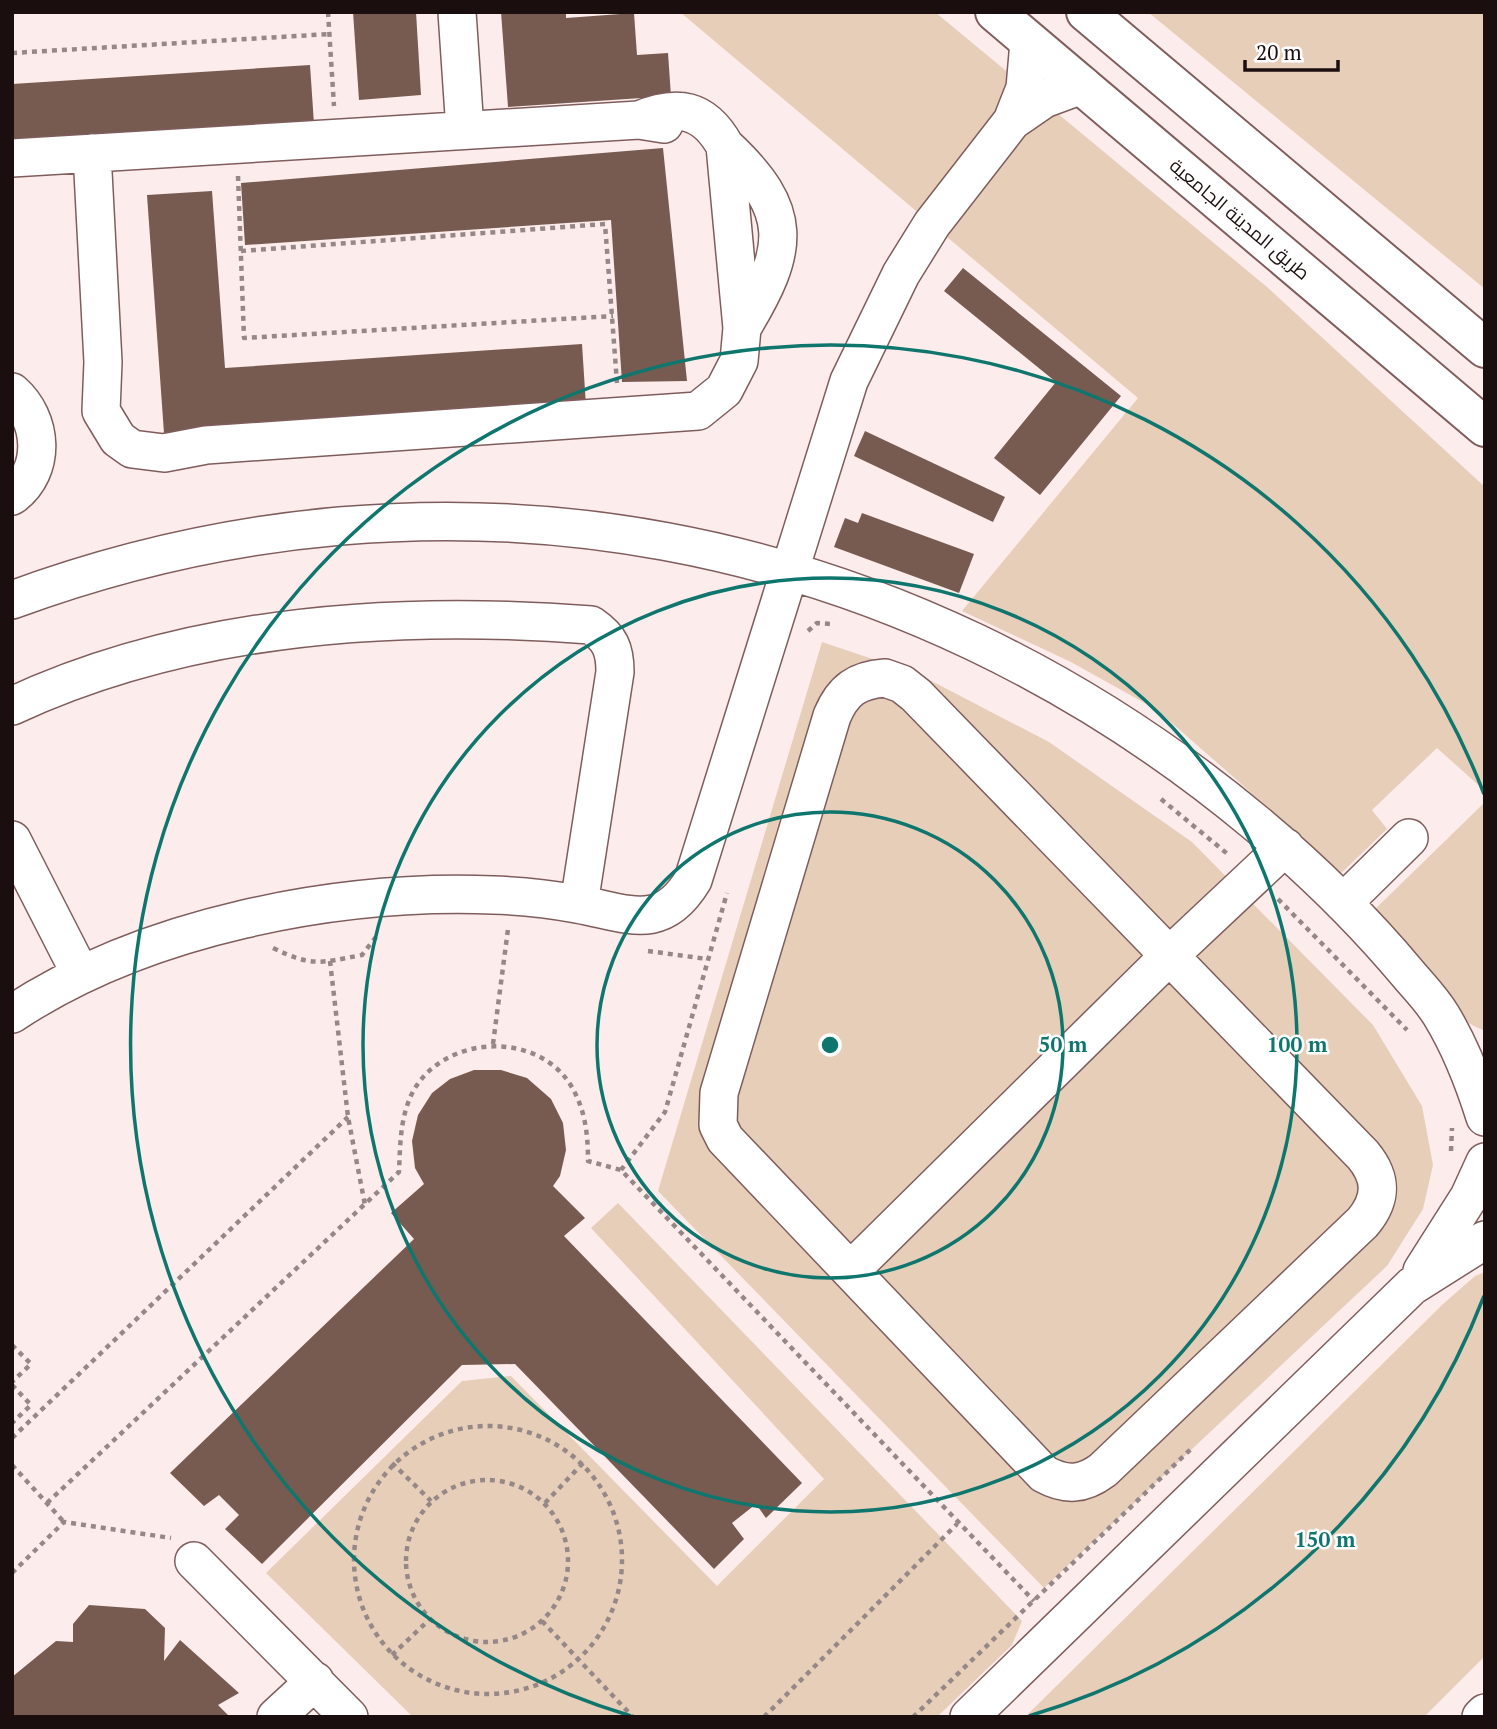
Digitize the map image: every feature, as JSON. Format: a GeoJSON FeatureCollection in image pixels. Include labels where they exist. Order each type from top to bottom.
{"type":"FeatureCollection","features":[{"type":"Feature","properties":{"kind":"main road","name":"طريق المدينة الجامعية"},"geometry":{"type":"LineString","coordinates":[[995,12],[1485,427]]}},
{"type":"Feature","properties":{"kind":"main road"},"geometry":{"type":"LineString","coordinates":[[1086,12],[1485,348]]}},
{"type":"Feature","properties":{"kind":"street"},"geometry":{"type":"LineString","coordinates":[[457,12],[465,130]]}},
{"type":"Feature","properties":{"kind":"street"},"geometry":{"type":"LineString","coordinates":[[12,1014],[81,975],[181,937],[290,910],[458,894],[519,896],[579,904],[643,917],[664,911],[682,898],[693,880],[834,426],[873,327],[932,224],[1012,121],[1025,88],[1029,42]]}},
{"type":"Feature","properties":{"kind":"street"},"geometry":{"type":"LineString","coordinates":[[1012,121],[1044,99],[1082,85]]}},
{"type":"Feature","properties":{"kind":"street"},"geometry":{"type":"LineString","coordinates":[[639,120],[657,112],[678,110],[698,116],[715,128],[724,146],[760,180],[772,204],[778,240],[772,275],[742,328]]}},
{"type":"Feature","properties":{"kind":"street"},"geometry":{"type":"LineString","coordinates":[[12,158],[236,143],[639,120],[672,126],[699,146],[713,178],[742,328],[739,361],[724,390],[698,411],[206,444],[148,453],[132,449],[118,439],[101,411],[103,362],[92,153]]}},
{"type":"Feature","properties":{"kind":"street"},"geometry":{"type":"LineString","coordinates":[[658,414],[691,403],[710,380],[722,353],[727,324],[724,146]]}},
{"type":"Feature","properties":{"kind":"street"},"geometry":{"type":"LineString","coordinates":[[12,392],[31,415],[37,435],[37,454],[31,474],[12,496]]}},
{"type":"Feature","properties":{"kind":"street"},"geometry":{"type":"LineString","coordinates":[[12,600],[69,579],[157,555],[246,537],[337,525],[519,523],[610,531],[701,547],[789,570],[892,606],[967,638],[1052,681],[1134,731],[1212,786],[1285,847],[1343,903],[1439,1011],[1459,1050],[1485,1117]]}},
{"type":"Feature","properties":{"kind":"street"},"geometry":{"type":"LineString","coordinates":[[12,705],[90,674],[160,654],[306,628],[380,621],[475,619],[591,625],[607,636],[615,653],[615,672],[579,904]]}},
{"type":"Feature","properties":{"kind":"street"},"geometry":{"type":"LineString","coordinates":[[885,678],[902,684],[916,695],[1373,1166],[1378,1180],[1378,1196],[1373,1210],[1363,1222],[1103,1470],[1090,1480],[1074,1484],[1058,1481],[1044,1474],[851,1270],[725,1139],[718,1125],[716,1109],[838,699],[851,686],[867,679],[885,678]]}},
{"type":"Feature","properties":{"kind":"street"},"geometry":{"type":"LineString","coordinates":[[1343,903],[1409,838]]}},
{"type":"Feature","properties":{"kind":"street"},"geometry":{"type":"LineString","coordinates":[[12,840],[81,975]]}},
{"type":"Feature","properties":{"kind":"street"},"geometry":{"type":"LineString","coordinates":[[851,1270],[1169,956],[1285,847]]}},
{"type":"Feature","properties":{"kind":"street"},"geometry":{"type":"LineString","coordinates":[[1439,1011],[1485,1036]]}},
{"type":"Feature","properties":{"kind":"street"},"geometry":{"type":"LineString","coordinates":[[969,1717],[1412,1286],[1442,1242],[1485,1162]]}},
{"type":"Feature","properties":{"kind":"street"},"geometry":{"type":"LineString","coordinates":[[1412,1286],[1485,1240]]}},
{"type":"Feature","properties":{"kind":"street"},"geometry":{"type":"LineString","coordinates":[[194,1561],[349,1717]]}},
{"type":"Feature","properties":{"kind":"street"},"geometry":{"type":"LineString","coordinates":[[276,1717],[314,1681]]}},
{"type":"Feature","properties":{"kind":"path"},"geometry":{"type":"LineString","coordinates":[[328,12],[337,138]]}},
{"type":"Feature","properties":{"kind":"path"},"geometry":{"type":"LineString","coordinates":[[12,53],[330,34]]}},
{"type":"Feature","properties":{"kind":"path"},"geometry":{"type":"LineString","coordinates":[[236,143],[244,338],[613,316]]}},
{"type":"Feature","properties":{"kind":"path"},"geometry":{"type":"LineString","coordinates":[[241,250],[604,224],[620,418]]}},
{"type":"Feature","properties":{"kind":"path"},"geometry":{"type":"LineString","coordinates":[[495,928],[521,930]]}},
{"type":"Feature","properties":{"kind":"path"},"geometry":{"type":"LineString","coordinates":[[493,1044],[508,928]]}},
{"type":"Feature","properties":{"kind":"path"},"geometry":{"type":"LineString","coordinates":[[265,944],[303,962],[330,961],[362,955],[380,932],[391,931]]}},
{"type":"Feature","properties":{"kind":"path"},"geometry":{"type":"LineString","coordinates":[[638,949],[707,959]]}},
{"type":"Feature","properties":{"kind":"path"},"geometry":{"type":"LineString","coordinates":[[330,961],[348,1118],[365,1206]]}},
{"type":"Feature","properties":{"kind":"path"},"geometry":{"type":"LineString","coordinates":[[47,1503],[399,1172],[401,1133],[408,1101],[426,1075],[447,1058],[493,1044],[541,1057],[569,1082],[584,1112],[587,1161],[621,1170],[957,1524],[1034,1601]]}},
{"type":"Feature","properties":{"kind":"path"},"geometry":{"type":"LineString","coordinates":[[12,1438],[348,1118]]}},
{"type":"Feature","properties":{"kind":"path"},"geometry":{"type":"LineString","coordinates":[[12,1345],[31,1364],[12,1383],[31,1405],[12,1423]]}},
{"type":"Feature","properties":{"kind":"path"},"geometry":{"type":"LineString","coordinates":[[487,1424],[540,1434],[583,1463],[610,1499],[623,1542],[621,1586],[606,1627],[580,1660],[544,1682],[531,1686],[506,1693],[466,1693],[428,1681],[392,1655],[369,1624],[354,1583],[353,1540],[366,1499],[392,1463],[435,1434],[487,1424]]}},
{"type":"Feature","properties":{"kind":"path"},"geometry":{"type":"LineString","coordinates":[[392,1463],[431,1501]]}},
{"type":"Feature","properties":{"kind":"path"},"geometry":{"type":"LineString","coordinates":[[545,1503],[583,1463]]}},
{"type":"Feature","properties":{"kind":"path"},"geometry":{"type":"LineString","coordinates":[[12,1465],[64,1522],[170,1537],[194,1561]]}},
{"type":"Feature","properties":{"kind":"path"},"geometry":{"type":"LineString","coordinates":[[488,1479],[519,1486],[545,1503],[563,1530],[569,1562],[562,1594],[542,1621],[516,1637],[486,1642],[456,1636],[430,1619],[411,1592],[405,1560],[412,1527],[431,1501],[457,1484],[488,1479]]}},
{"type":"Feature","properties":{"kind":"path"},"geometry":{"type":"LineString","coordinates":[[12,1573],[64,1522]]}},
{"type":"Feature","properties":{"kind":"path"},"geometry":{"type":"LineString","coordinates":[[764,1717],[957,1524]]}},
{"type":"Feature","properties":{"kind":"path"},"geometry":{"type":"LineString","coordinates":[[392,1655],[430,1619]]}},
{"type":"Feature","properties":{"kind":"path"},"geometry":{"type":"LineString","coordinates":[[542,1621],[633,1717]]}},
{"type":"Feature","properties":{"kind":"shaded area"},"geometry":{"type":"Polygon","coordinates":[[[680,12],[935,12],[1267,287],[1485,487],[1485,791],[1437,748],[1372,810],[1387,829],[1335,879],[1247,789],[1157,710],[1071,662],[962,611],[1138,398],[680,12]]]}},
{"type":"Feature","properties":{"kind":"shaded area"},"geometry":{"type":"Polygon","coordinates":[[[1148,12],[1485,12],[1485,289],[1148,12]]]}},
{"type":"Feature","properties":{"kind":"shaded area"},"geometry":{"type":"Polygon","coordinates":[[[822,642],[920,675],[1049,742],[1192,842],[1373,1025],[1422,1106],[1433,1165],[1423,1209],[1387,1266],[1044,1588],[658,1191],[822,642]]]}},
{"type":"Feature","properties":{"kind":"shaded area"},"geometry":{"type":"Polygon","coordinates":[[[1485,802],[1485,1031],[1470,1024],[1368,916],[1485,802]]]}},
{"type":"Feature","properties":{"kind":"shaded area"},"geometry":{"type":"Polygon","coordinates":[[[618,1203],[1022,1621],[1012,1645],[937,1717],[413,1717],[266,1573],[462,1381],[511,1376],[717,1586],[824,1479],[591,1228],[618,1203]]]}},
{"type":"Feature","properties":{"kind":"shaded area"},"geometry":{"type":"Polygon","coordinates":[[[1485,1272],[1485,1656],[1424,1717],[1025,1717],[1443,1304],[1475,1276],[1485,1272]]]}},
{"type":"Feature","properties":{"kind":"building"},"geometry":{"type":"Polygon","coordinates":[[[353,12],[416,12],[421,95],[359,100],[353,12]]]}},
{"type":"Feature","properties":{"kind":"building"},"geometry":{"type":"Polygon","coordinates":[[[501,12],[566,12],[566,18],[634,13],[637,55],[668,53],[671,96],[508,107],[501,12]]]}},
{"type":"Feature","properties":{"kind":"building"},"geometry":{"type":"Polygon","coordinates":[[[310,65],[314,124],[12,144],[12,84],[310,65]]]}},
{"type":"Feature","properties":{"kind":"building"},"geometry":{"type":"Polygon","coordinates":[[[663,148],[687,381],[622,382],[611,220],[245,245],[241,183],[663,148]]]}},
{"type":"Feature","properties":{"kind":"building"},"geometry":{"type":"Polygon","coordinates":[[[212,191],[225,368],[582,344],[586,406],[164,433],[147,195],[212,191]]]}},
{"type":"Feature","properties":{"kind":"building"},"geometry":{"type":"Polygon","coordinates":[[[963,268],[1121,396],[1040,495],[994,458],[1056,382],[944,291],[963,268]]]}},
{"type":"Feature","properties":{"kind":"building"},"geometry":{"type":"Polygon","coordinates":[[[865,431],[1005,497],[993,522],[854,456],[865,431]]]}},
{"type":"Feature","properties":{"kind":"building"},"geometry":{"type":"Polygon","coordinates":[[[862,513],[974,554],[959,593],[834,547],[845,518],[858,523],[862,513]]]}},
{"type":"Feature","properties":{"kind":"building"},"geometry":{"type":"Polygon","coordinates":[[[474,1070],[501,1070],[527,1078],[551,1099],[563,1123],[566,1150],[560,1176],[553,1186],[585,1218],[564,1236],[802,1483],[766,1518],[756,1504],[732,1523],[744,1539],[714,1569],[515,1364],[462,1365],[262,1564],[225,1529],[239,1515],[219,1495],[204,1506],[170,1473],[414,1239],[391,1213],[424,1184],[415,1168],[412,1141],[418,1115],[432,1093],[450,1079],[474,1070]]]}},
{"type":"Feature","properties":{"kind":"building"},"geometry":{"type":"Polygon","coordinates":[[[89,1605],[145,1609],[165,1628],[164,1661],[180,1640],[239,1693],[218,1705],[230,1717],[12,1717],[12,1677],[56,1641],[73,1642],[73,1624],[89,1605]]]}}]}
